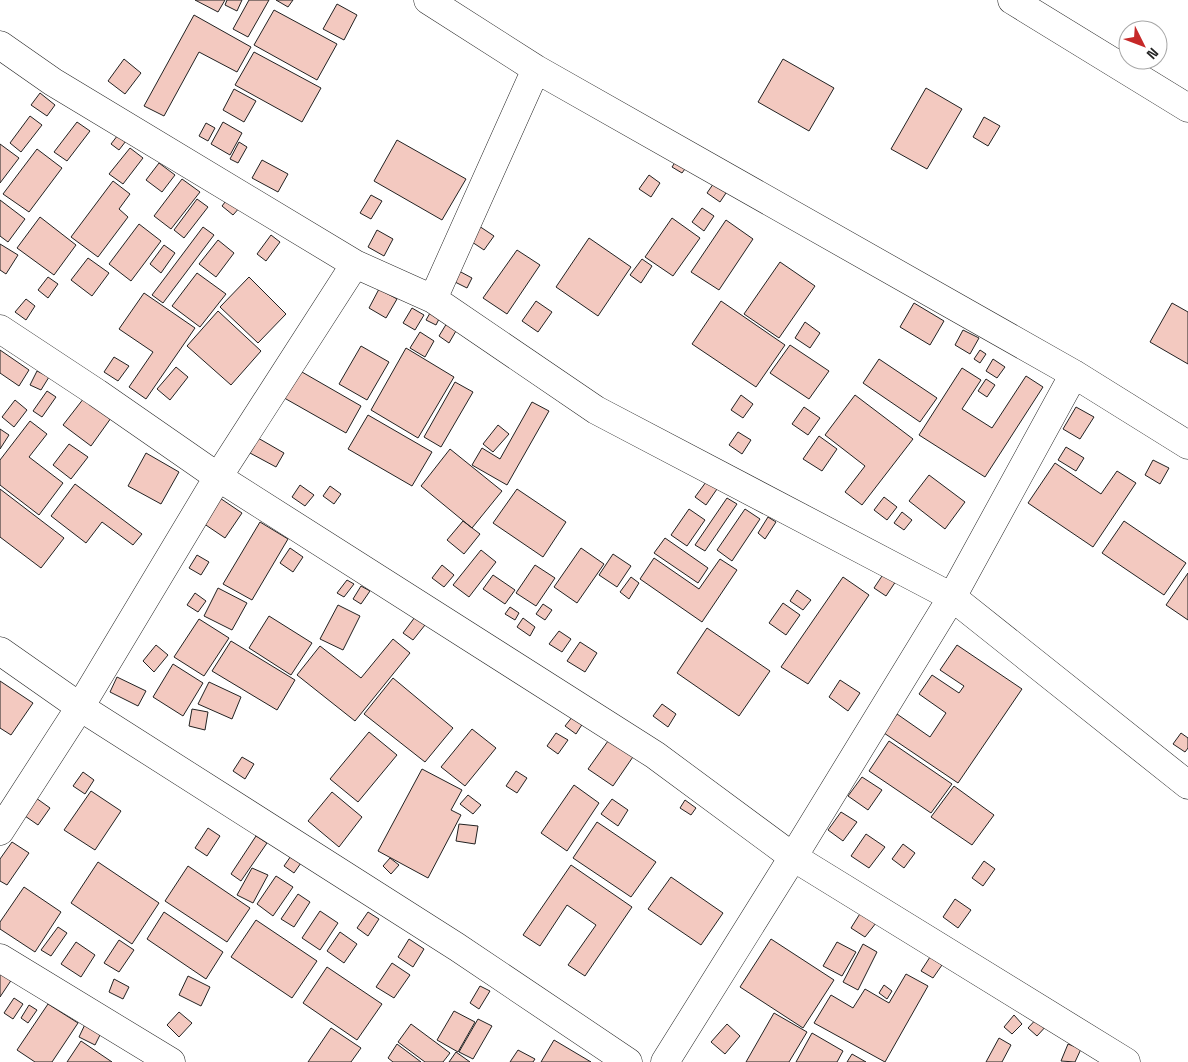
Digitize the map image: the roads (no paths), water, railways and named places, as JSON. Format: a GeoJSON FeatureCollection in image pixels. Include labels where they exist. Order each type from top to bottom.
{"type":"FeatureCollection","features":[{"type":"Feature","properties":{"kind":"street"},"geometry":{"type":"LineString","coordinates":[[428,0],[536,69],[1074,374],[1188,445]]}},
{"type":"Feature","properties":{"kind":"street"},"geometry":{"type":"LineString","coordinates":[[1012,0],[1188,108]]}},
{"type":"Feature","properties":{"kind":"street"},"geometry":{"type":"LineString","coordinates":[[0,45],[53,82],[355,264],[432,299],[596,410],[952,597],[1188,785]]}},
{"type":"Feature","properties":{"kind":"street"},"geometry":{"type":"LineString","coordinates":[[432,299],[536,69]]}},
{"type":"Feature","properties":{"kind":"street"},"geometry":{"type":"LineString","coordinates":[[0,832],[80,707],[218,477],[355,264]]}},
{"type":"Feature","properties":{"kind":"street"},"geometry":{"type":"LineString","coordinates":[[0,329],[97,393],[218,477],[655,755],[793,857],[1126,1062]]}},
{"type":"Feature","properties":{"kind":"street"},"geometry":{"type":"LineString","coordinates":[[665,1062],[952,597],[1074,374]]}},
{"type":"Feature","properties":{"kind":"street"},"geometry":{"type":"LineString","coordinates":[[0,651],[80,707],[457,947],[628,1062]]}},
{"type":"Feature","properties":{"kind":"street"},"geometry":{"type":"LineString","coordinates":[[0,958],[170,1062]]}}]}
